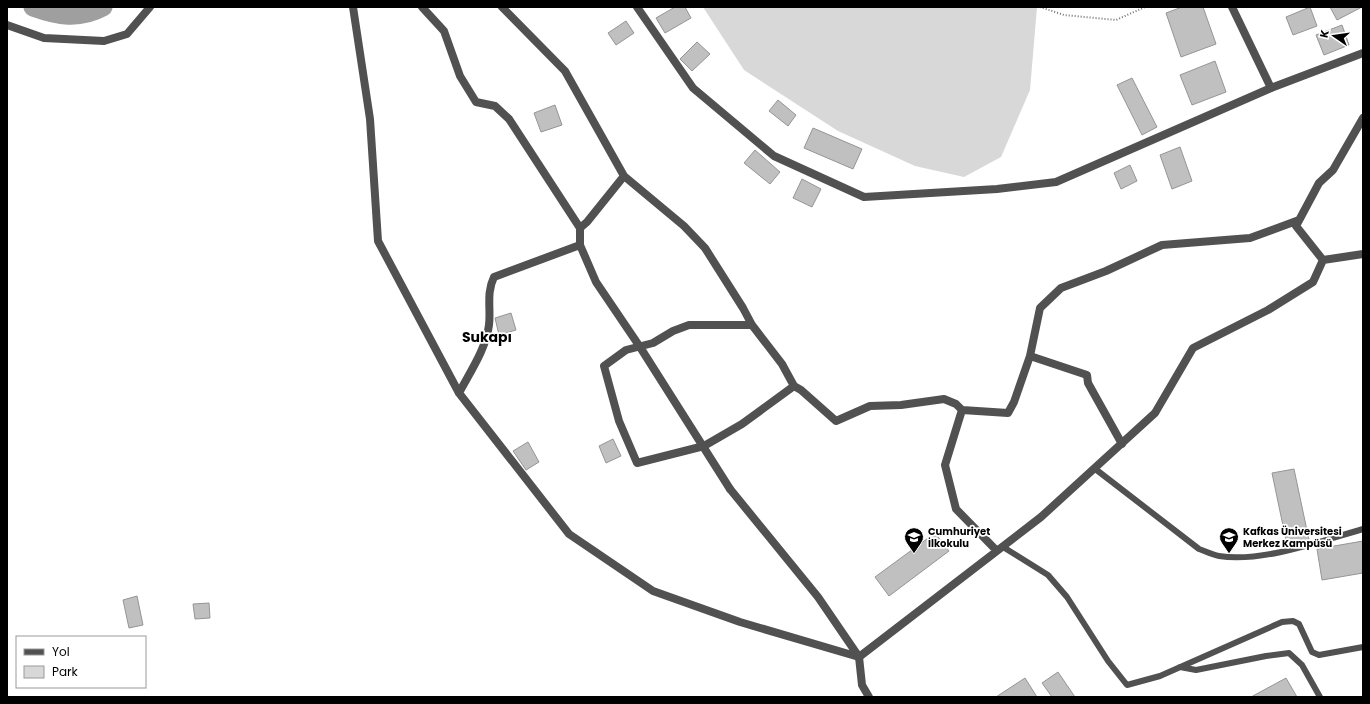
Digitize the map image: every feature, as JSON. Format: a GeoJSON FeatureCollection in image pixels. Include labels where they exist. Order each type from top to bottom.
{"type":"FeatureCollection","features":[{"type":"Feature","properties":{"kind":"street"},"geometry":{"type":"LineString","coordinates":[[7,25],[44,38],[104,41],[127,34],[150,7]]}},
{"type":"Feature","properties":{"kind":"street"},"geometry":{"type":"LineString","coordinates":[[353,7],[370,119],[378,241],[459,393],[569,534],[653,591],[740,622],[859,657]]}},
{"type":"Feature","properties":{"kind":"street"},"geometry":{"type":"LineString","coordinates":[[422,7],[444,31],[460,76],[476,102],[495,106],[509,119],[580,228],[580,245],[596,282],[640,347],[730,489],[818,597],[859,657],[862,685],[869,697]]}},
{"type":"Feature","properties":{"kind":"street"},"geometry":{"type":"LineString","coordinates":[[502,7],[565,71],[624,176],[684,226],[705,248],[744,308],[752,325],[782,364],[794,386],[801,390],[836,421],[870,406],[901,405],[944,399],[956,404],[962,410],[1008,413],[1014,402],[1030,356],[1040,308],[1062,288],[1106,272],[1162,245],[1250,238],[1299,220]]}},
{"type":"Feature","properties":{"kind":"street"},"geometry":{"type":"LineString","coordinates":[[637,7],[693,88],[762,146],[774,156],[864,197],[997,189],[1056,182],[1271,88],[1363,52]]}},
{"type":"Feature","properties":{"kind":"street"},"geometry":{"type":"LineString","coordinates":[[1232,7],[1271,88]]}},
{"type":"Feature","properties":{"kind":"street"},"geometry":{"type":"LineString","coordinates":[[1323,260],[1296,226],[1319,183],[1333,170],[1363,118]]}},
{"type":"Feature","properties":{"kind":"street"},"geometry":{"type":"LineString","coordinates":[[580,228],[587,222],[624,176]]}},
{"type":"Feature","properties":{"kind":"street"},"geometry":{"type":"LineString","coordinates":[[459,393],[485,342],[489,325],[489,286],[494,277],[580,245]]}},
{"type":"Feature","properties":{"kind":"street"},"geometry":{"type":"LineString","coordinates":[[1323,260],[1363,254]]}},
{"type":"Feature","properties":{"kind":"street"},"geometry":{"type":"LineString","coordinates":[[859,657],[1041,517],[1155,414],[1193,348],[1268,310],[1313,282],[1323,260]]}},
{"type":"Feature","properties":{"kind":"street"},"geometry":{"type":"LineString","coordinates":[[752,325],[689,325],[673,331],[653,343],[626,350],[604,366],[619,421],[637,463],[704,446],[742,424],[794,386]]}},
{"type":"Feature","properties":{"kind":"street"},"geometry":{"type":"LineString","coordinates":[[1030,356],[1086,375],[1088,383],[1122,444]]}},
{"type":"Feature","properties":{"kind":"street"},"geometry":{"type":"LineString","coordinates":[[962,410],[945,465],[956,509],[1000,549]]}},
{"type":"Feature","properties":{"kind":"lane"},"geometry":{"type":"LineString","coordinates":[[1094,468],[1199,548],[1218,556],[1240,558],[1288,550],[1363,529]]}},
{"type":"Feature","properties":{"kind":"lane"},"geometry":{"type":"LineString","coordinates":[[1000,549],[1048,575],[1067,596],[1108,661],[1127,685],[1160,676],[1282,622],[1293,621],[1299,624],[1312,652],[1319,655],[1363,646]]}},
{"type":"Feature","properties":{"kind":"lane"},"geometry":{"type":"LineString","coordinates":[[1180,667],[1196,670],[1289,653],[1302,664],[1320,697]]}},
{"type":"Feature","properties":{"kind":"path"},"geometry":{"type":"LineString","coordinates":[[1040,7],[1064,15],[1116,20],[1145,7]]}},
{"type":"Feature","properties":{"kind":"green space"},"geometry":{"type":"Polygon","coordinates":[[[703,7],[1037,7],[1030,90],[1001,157],[964,177],[915,166],[838,131],[744,70],[703,7]]]}},
{"type":"Feature","properties":{"kind":"building"},"geometry":{"type":"Polygon","coordinates":[[[675,7],[685,7],[691,18],[665,33],[656,18],[675,7]]]}},
{"type":"Feature","properties":{"kind":"building"},"geometry":{"type":"Polygon","coordinates":[[[1182,7],[1203,7],[1216,44],[1181,57],[1166,13],[1182,7]]]}},
{"type":"Feature","properties":{"kind":"building"},"geometry":{"type":"Polygon","coordinates":[[[1310,7],[1317,26],[1293,35],[1286,17],[1310,7]]]}},
{"type":"Feature","properties":{"kind":"building"},"geometry":{"type":"Polygon","coordinates":[[[1330,7],[1362,7],[1337,20],[1330,7]]]}},
{"type":"Feature","properties":{"kind":"building"},"geometry":{"type":"Polygon","coordinates":[[[626,21],[634,33],[616,45],[608,33],[626,21]]]}},
{"type":"Feature","properties":{"kind":"building"},"geometry":{"type":"Polygon","coordinates":[[[1342,25],[1349,45],[1324,55],[1316,35],[1342,25]]]}},
{"type":"Feature","properties":{"kind":"building"},"geometry":{"type":"Polygon","coordinates":[[[697,42],[710,54],[692,71],[680,59],[697,42]]]}},
{"type":"Feature","properties":{"kind":"building"},"geometry":{"type":"Polygon","coordinates":[[[1215,61],[1226,92],[1192,105],[1180,75],[1215,61]]]}},
{"type":"Feature","properties":{"kind":"building"},"geometry":{"type":"Polygon","coordinates":[[[1132,78],[1157,127],[1142,135],[1117,85],[1132,78]]]}},
{"type":"Feature","properties":{"kind":"building"},"geometry":{"type":"Polygon","coordinates":[[[778,100],[796,115],[788,126],[769,111],[778,100]]]}},
{"type":"Feature","properties":{"kind":"building"},"geometry":{"type":"Polygon","coordinates":[[[555,105],[562,125],[541,132],[534,113],[555,105]]]}},
{"type":"Feature","properties":{"kind":"building"},"geometry":{"type":"Polygon","coordinates":[[[813,128],[862,149],[853,169],[804,148],[813,128]]]}},
{"type":"Feature","properties":{"kind":"building"},"geometry":{"type":"Polygon","coordinates":[[[1180,147],[1192,181],[1172,189],[1160,155],[1180,147]]]}},
{"type":"Feature","properties":{"kind":"building"},"geometry":{"type":"Polygon","coordinates":[[[755,150],[780,172],[770,184],[744,163],[755,150]]]}},
{"type":"Feature","properties":{"kind":"building"},"geometry":{"type":"Polygon","coordinates":[[[1130,165],[1137,181],[1121,189],[1114,173],[1130,165]]]}},
{"type":"Feature","properties":{"kind":"building"},"geometry":{"type":"Polygon","coordinates":[[[802,179],[821,189],[812,207],[793,198],[802,179]]]}},
{"type":"Feature","properties":{"kind":"building"},"geometry":{"type":"Polygon","coordinates":[[[511,313],[516,330],[499,335],[495,318],[511,313]]]}},
{"type":"Feature","properties":{"kind":"building"},"geometry":{"type":"Polygon","coordinates":[[[613,439],[621,456],[606,463],[599,446],[613,439]]]}},
{"type":"Feature","properties":{"kind":"building"},"geometry":{"type":"Polygon","coordinates":[[[528,442],[539,462],[526,470],[513,451],[528,442]]]}},
{"type":"Feature","properties":{"kind":"building"},"geometry":{"type":"Polygon","coordinates":[[[1294,469],[1309,540],[1287,545],[1272,473],[1294,469]]]}},
{"type":"Feature","properties":{"kind":"building"},"geometry":{"type":"Polygon","coordinates":[[[935,533],[949,551],[889,596],[875,577],[935,533]]]}},
{"type":"Feature","properties":{"kind":"building"},"geometry":{"type":"Polygon","coordinates":[[[1363,541],[1363,573],[1322,580],[1317,549],[1363,541]]]}},
{"type":"Feature","properties":{"kind":"building"},"geometry":{"type":"Polygon","coordinates":[[[137,596],[143,625],[129,628],[123,600],[137,596]]]}},
{"type":"Feature","properties":{"kind":"building"},"geometry":{"type":"Polygon","coordinates":[[[209,603],[210,618],[195,619],[193,604],[209,603]]]}},
{"type":"Feature","properties":{"kind":"building"},"geometry":{"type":"Polygon","coordinates":[[[1058,672],[1075,697],[1052,697],[1042,683],[1058,672]]]}},
{"type":"Feature","properties":{"kind":"building"},"geometry":{"type":"Polygon","coordinates":[[[1025,678],[1037,697],[996,697],[1025,678]]]}},
{"type":"Feature","properties":{"kind":"building"},"geometry":{"type":"Polygon","coordinates":[[[1286,678],[1297,697],[1251,697],[1286,678]]]}},
{"type":"Feature","properties":{"kind":"waterway"},"geometry":{"type":"LineString","coordinates":[[33,7],[51,13],[68,15],[85,14],[103,7]]}},
{"type":"Feature","properties":{"kind":"place","name":"Cumhuriyet İlkokulu"},"geometry":{"type":"Point","coordinates":[914,554]}},
{"type":"Feature","properties":{"kind":"place","name":"Kafkas Üniversitesi Merkez Kampüsü"},"geometry":{"type":"Point","coordinates":[1229,554]}},
{"type":"Feature","properties":{"kind":"district","name":"Sukapı"},"geometry":{"type":"Point","coordinates":[487,337]}}]}
